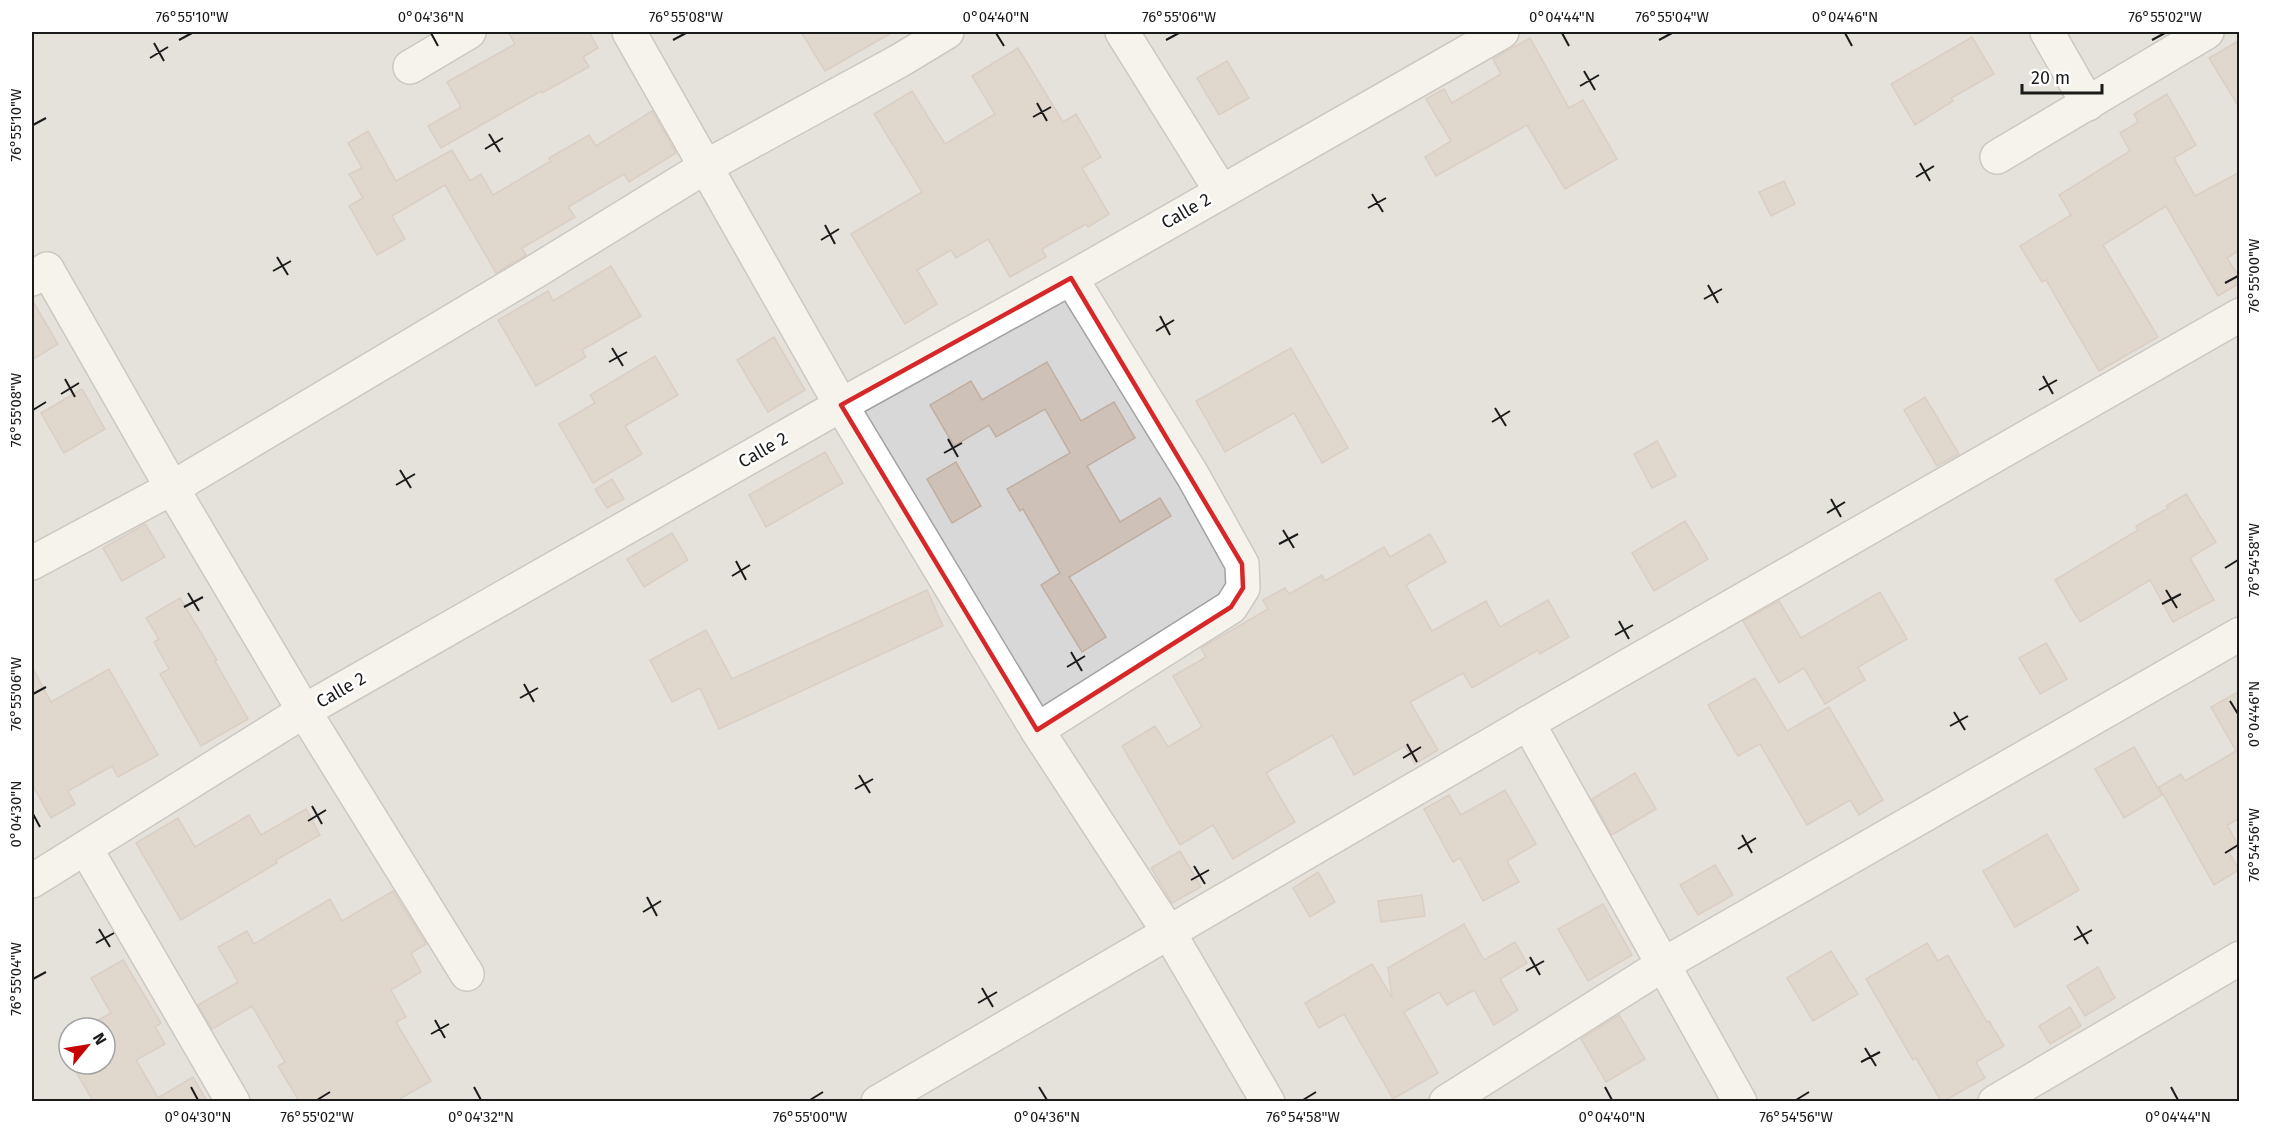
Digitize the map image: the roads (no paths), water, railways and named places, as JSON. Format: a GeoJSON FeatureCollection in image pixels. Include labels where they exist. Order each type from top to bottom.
{"type":"FeatureCollection","features":[{"type":"Feature","properties":{"kind":"street"},"geometry":{"type":"LineString","coordinates":[[410,67],[469,32]]}},
{"type":"Feature","properties":{"kind":"street"},"geometry":{"type":"LineString","coordinates":[[629,32],[841,405],[1037,730],[1168,931],[1268,1101]]}},
{"type":"Feature","properties":{"kind":"street"},"geometry":{"type":"LineString","coordinates":[[32,563],[172,488],[536,271],[705,167],[899,62],[947,32]]}},
{"type":"Feature","properties":{"kind":"street"},"geometry":{"type":"LineString","coordinates":[[1122,32],[1221,191]]}},
{"type":"Feature","properties":{"kind":"street","name":"Calle 2"},"geometry":{"type":"LineString","coordinates":[[32,881],[304,711],[1502,32]]}},
{"type":"Feature","properties":{"kind":"street"},"geometry":{"type":"LineString","coordinates":[[2047,32],[2088,104]]}},
{"type":"Feature","properties":{"kind":"street"},"geometry":{"type":"LineString","coordinates":[[1997,157],[2207,32]]}},
{"type":"Feature","properties":{"kind":"street"},"geometry":{"type":"LineString","coordinates":[[32,279],[47,269],[172,488],[304,711],[467,974]]}},
{"type":"Feature","properties":{"kind":"street"},"geometry":{"type":"LineString","coordinates":[[1037,730],[1231,606],[1244,588],[1242,564],[1232,544],[1193,476],[1071,278]]}},
{"type":"Feature","properties":{"kind":"street"},"geometry":{"type":"LineString","coordinates":[[878,1101],[1528,723],[2240,315]]}},
{"type":"Feature","properties":{"kind":"street"},"geometry":{"type":"LineString","coordinates":[[1446,1101],[1664,964],[2240,634]]}},
{"type":"Feature","properties":{"kind":"street"},"geometry":{"type":"LineString","coordinates":[[1528,723],[1740,1101]]}},
{"type":"Feature","properties":{"kind":"street"},"geometry":{"type":"LineString","coordinates":[[86,849],[233,1101]]}},
{"type":"Feature","properties":{"kind":"street"},"geometry":{"type":"LineString","coordinates":[[1995,1101],[2240,958]]}}]}
